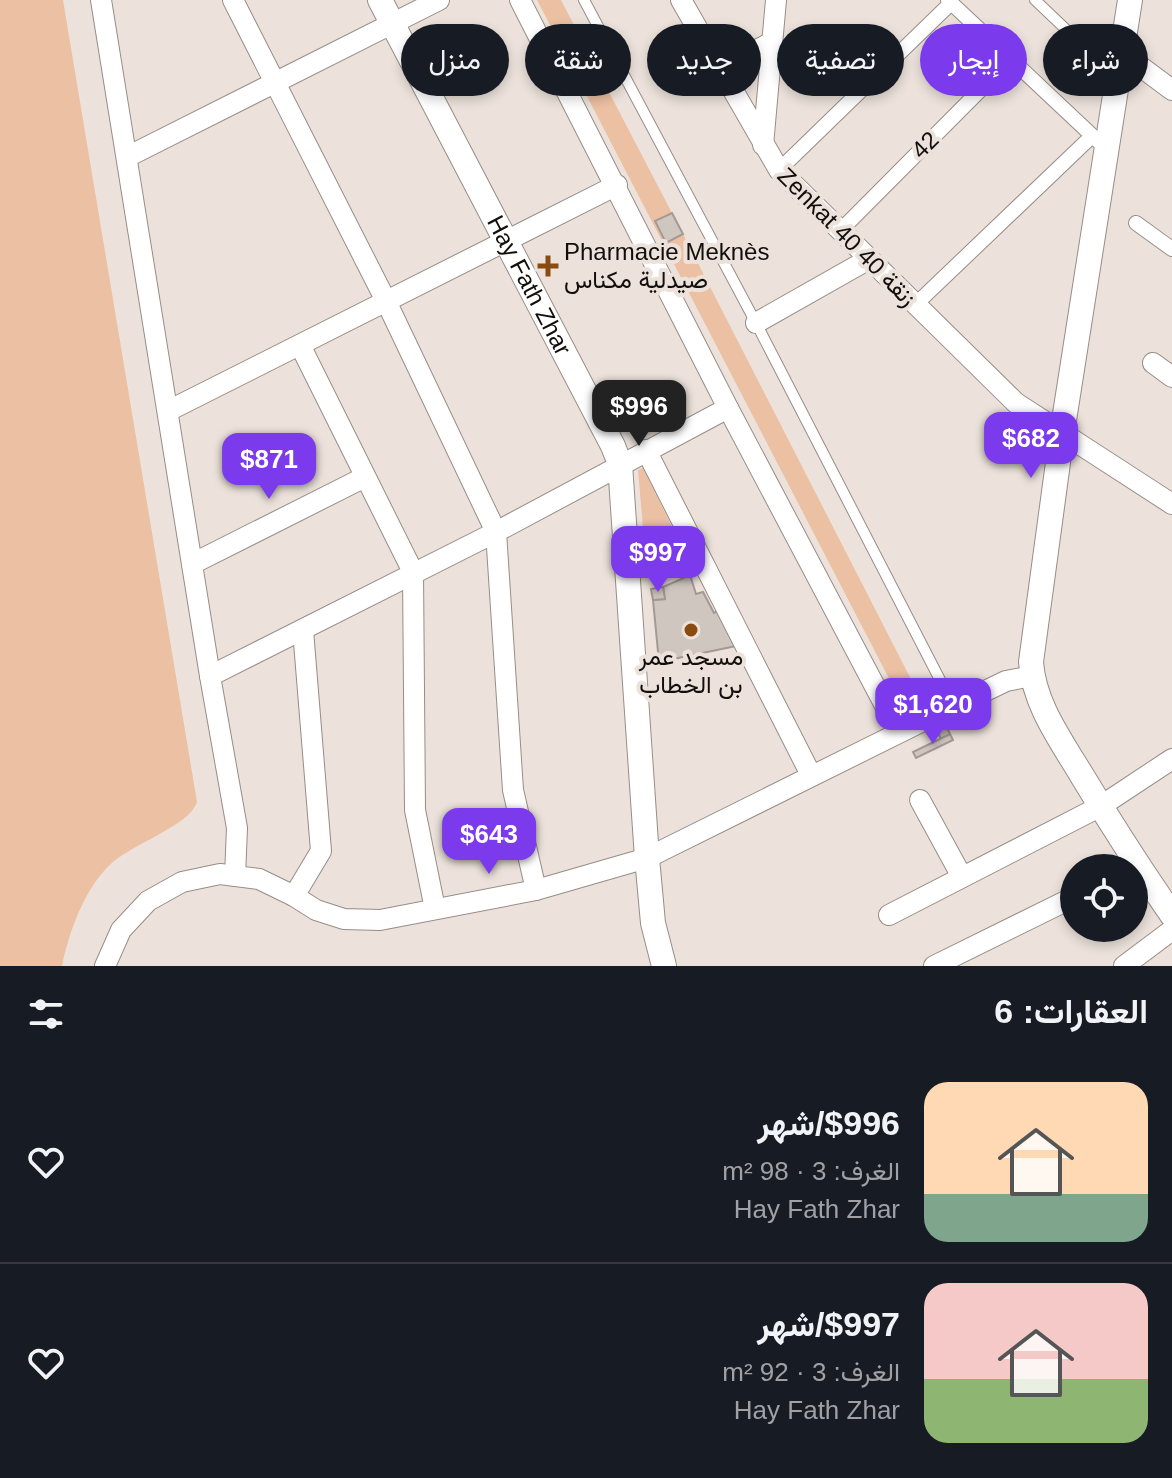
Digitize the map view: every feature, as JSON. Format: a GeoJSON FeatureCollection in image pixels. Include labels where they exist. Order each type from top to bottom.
{"type":"FeatureCollection","features":[{"type":"Feature","properties":{"kind":"street"},"geometry":{"type":"LineString","coordinates":[[101,0],[237,828],[235,876]]}},
{"type":"Feature","properties":{"kind":"street"},"geometry":{"type":"LineString","coordinates":[[233,0],[386,301],[496,532],[513,790],[536,890]]}},
{"type":"Feature","properties":{"kind":"street","name":"Hay Fath Zhar"},"geometry":{"type":"LineString","coordinates":[[380,0],[620,464],[647,858],[653,923],[664,966]]}},
{"type":"Feature","properties":{"kind":"street"},"geometry":{"type":"LineString","coordinates":[[127,157],[439,0]]}},
{"type":"Feature","properties":{"kind":"street"},"geometry":{"type":"LineString","coordinates":[[520,0],[728,408],[899,732]]}},
{"type":"Feature","properties":{"kind":"street","name":"Zenkat 40 زنقة 40"},"geometry":{"type":"LineString","coordinates":[[681,0],[694,24]]}},
{"type":"Feature","properties":{"kind":"street"},"geometry":{"type":"LineString","coordinates":[[763,145],[776,0]]}},
{"type":"Feature","properties":{"kind":"street"},"geometry":{"type":"LineString","coordinates":[[1126,24],[1130,0]]}},
{"type":"Feature","properties":{"kind":"street"},"geometry":{"type":"LineString","coordinates":[[779,170],[950,2],[973,24]]}},
{"type":"Feature","properties":{"kind":"street"},"geometry":{"type":"LineString","coordinates":[[761,49],[771,42]]}},
{"type":"Feature","properties":{"kind":"street"},"geometry":{"type":"LineString","coordinates":[[1148,72],[1172,90]]}},
{"type":"Feature","properties":{"kind":"street"},"geometry":{"type":"LineString","coordinates":[[1027,76],[1099,142]]}},
{"type":"Feature","properties":{"kind":"street","name":"Zenkat 40 زنقة 40"},"geometry":{"type":"LineString","coordinates":[[734,96],[779,170],[999,389],[1172,504]]}},
{"type":"Feature","properties":{"kind":"street","name":"42"},"geometry":{"type":"LineString","coordinates":[[840,231],[974,96]]}},
{"type":"Feature","properties":{"kind":"street"},"geometry":{"type":"LineString","coordinates":[[1112,96],[1099,142],[1031,649],[1032,676],[1045,712],[1128,854]]}},
{"type":"Feature","properties":{"kind":"street"},"geometry":{"type":"LineString","coordinates":[[915,305],[1099,142]]}},
{"type":"Feature","properties":{"kind":"street"},"geometry":{"type":"LineString","coordinates":[[168,411],[617,185]]}},
{"type":"Feature","properties":{"kind":"street"},"geometry":{"type":"LineString","coordinates":[[1136,223],[1172,249]]}},
{"type":"Feature","properties":{"kind":"street"},"geometry":{"type":"LineString","coordinates":[[756,323],[869,259]]}},
{"type":"Feature","properties":{"kind":"street"},"geometry":{"type":"LineString","coordinates":[[300,345],[413,572],[415,810],[435,909]]}},
{"type":"Feature","properties":{"kind":"street"},"geometry":{"type":"LineString","coordinates":[[1153,363],[1172,377]]}},
{"type":"Feature","properties":{"kind":"street"},"geometry":{"type":"LineString","coordinates":[[210,676],[496,532],[728,408]]}},
{"type":"Feature","properties":{"kind":"street"},"geometry":{"type":"LineString","coordinates":[[646,450],[811,775]]}},
{"type":"Feature","properties":{"kind":"street"},"geometry":{"type":"LineString","coordinates":[[192,564],[365,477]]}},
{"type":"Feature","properties":{"kind":"street"},"geometry":{"type":"LineString","coordinates":[[294,896],[321,851],[303,630]]}},
{"type":"Feature","properties":{"kind":"street"},"geometry":{"type":"LineString","coordinates":[[105,966],[121,930],[148,901],[182,882],[220,874],[259,879],[316,910],[344,919],[380,920],[536,890],[647,858],[1006,681],[1032,676]]}},
{"type":"Feature","properties":{"kind":"street"},"geometry":{"type":"LineString","coordinates":[[889,915],[1101,806],[1172,759]]}},
{"type":"Feature","properties":{"kind":"street"},"geometry":{"type":"LineString","coordinates":[[920,800],[962,877]]}},
{"type":"Feature","properties":{"kind":"street"},"geometry":{"type":"LineString","coordinates":[[1148,884],[1172,915]]}},
{"type":"Feature","properties":{"kind":"street"},"geometry":{"type":"LineString","coordinates":[[934,966],[1060,904]]}},
{"type":"Feature","properties":{"kind":"street"},"geometry":{"type":"LineString","coordinates":[[1124,966],[1172,930]]}},
{"type":"Feature","properties":{"kind":"lane"},"geometry":{"type":"LineString","coordinates":[[584,0],[756,323],[942,712]]}},
{"type":"Feature","properties":{"kind":"lane"},"geometry":{"type":"LineString","coordinates":[[1035,0],[1060,24]]}},
{"type":"Feature","properties":{"kind":"shaded area"},"geometry":{"type":"Polygon","coordinates":[[[0,0],[63,0],[197,802],[184,818],[123,855],[103,872],[80,910],[62,966],[0,966],[0,0]]]}},
{"type":"Feature","properties":{"kind":"shaded area"},"geometry":{"type":"Polygon","coordinates":[[[537,0],[561,0],[574,24],[549,24],[537,0]]]}},
{"type":"Feature","properties":{"kind":"shaded area"},"geometry":{"type":"Polygon","coordinates":[[[587,96],[611,96],[672,213],[655,221],[666,242],[683,234],[916,689],[904,693],[894,688],[587,96]]]}},
{"type":"Feature","properties":{"kind":"shaded area"},"geometry":{"type":"Polygon","coordinates":[[[643,468],[683,549],[646,563],[638,470],[643,468]]]}},
{"type":"Feature","properties":{"kind":"building"},"geometry":{"type":"Polygon","coordinates":[[[672,213],[683,234],[666,243],[655,221],[672,213]]]}},
{"type":"Feature","properties":{"kind":"building","name":"مسجد عمر بن الخطاب"},"geometry":{"type":"Polygon","coordinates":[[[690,575],[696,594],[703,592],[736,646],[659,662],[653,600],[665,599],[663,587],[690,575]]]}},
{"type":"Feature","properties":{"kind":"building"},"geometry":{"type":"Polygon","coordinates":[[[663,587],[665,599],[653,600],[651,589],[663,587]]]}},
{"type":"Feature","properties":{"kind":"building"},"geometry":{"type":"Polygon","coordinates":[[[926,684],[950,734],[941,739],[916,689],[926,684]]]}},
{"type":"Feature","properties":{"kind":"building"},"geometry":{"type":"Polygon","coordinates":[[[950,734],[953,740],[916,758],[913,752],[950,734]]]}},
{"type":"Feature","properties":{"kind":"place","name":"Pharmacie Meknès صيدلية مكناس"},"geometry":{"type":"Point","coordinates":[548,266]}},
{"type":"Feature","properties":{"kind":"place","name":"مسجد عمر بن الخطاب"},"geometry":{"type":"Point","coordinates":[691,630]}}]}
